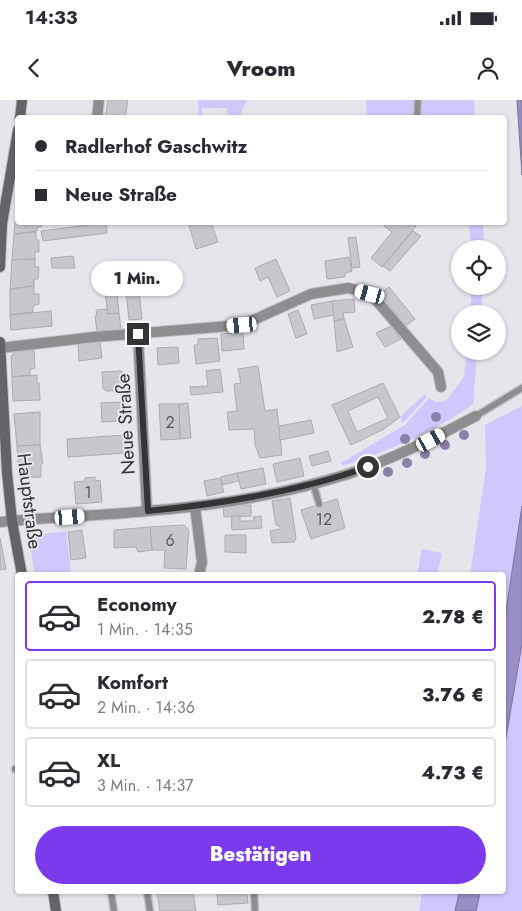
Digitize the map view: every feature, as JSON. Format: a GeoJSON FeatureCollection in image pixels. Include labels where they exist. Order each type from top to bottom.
{"type":"FeatureCollection","features":[{"type":"Feature","properties":{"kind":"main road"},"geometry":{"type":"LineString","coordinates":[[20,115],[22,100]]}},
{"type":"Feature","properties":{"kind":"main road"},"geometry":{"type":"LineString","coordinates":[[0,268],[2,224],[14,173]]}},
{"type":"Feature","properties":{"kind":"main road","name":"Hauptstraße"},"geometry":{"type":"LineString","coordinates":[[0,342],[3,448],[12,521],[21,572]]}},
{"type":"Feature","properties":{"kind":"main road"},"geometry":{"type":"LineString","coordinates":[[53,894],[56,911]]}},
{"type":"Feature","properties":{"kind":"street"},"geometry":{"type":"LineString","coordinates":[[96,115],[99,100]]}},
{"type":"Feature","properties":{"kind":"street"},"geometry":{"type":"LineString","coordinates":[[0,348],[94,337],[242,325],[311,294],[348,288],[370,294],[438,372],[440,387]]}},
{"type":"Feature","properties":{"kind":"street","name":"Neue Straße"},"geometry":{"type":"LineString","coordinates":[[138,334],[148,511]]}},
{"type":"Feature","properties":{"kind":"street"},"geometry":{"type":"LineString","coordinates":[[0,522],[194,506],[232,501],[313,483],[350,474],[386,460],[476,416]]}},
{"type":"Feature","properties":{"kind":"street"},"geometry":{"type":"LineString","coordinates":[[194,506],[202,562],[200,572]]}},
{"type":"Feature","properties":{"kind":"lane"},"geometry":{"type":"LineString","coordinates":[[417,115],[418,100]]}},
{"type":"Feature","properties":{"kind":"lane"},"geometry":{"type":"LineString","coordinates":[[476,416],[522,388]]}},
{"type":"Feature","properties":{"kind":"lane"},"geometry":{"type":"LineString","coordinates":[[313,483],[319,504]]}},
{"type":"Feature","properties":{"kind":"lane"},"geometry":{"type":"LineString","coordinates":[[112,894],[114,911]]}},
{"type":"Feature","properties":{"kind":"lane"},"geometry":{"type":"LineString","coordinates":[[147,894],[150,911]]}},
{"type":"Feature","properties":{"kind":"lane"},"geometry":{"type":"LineString","coordinates":[[254,894],[255,911]]}},
{"type":"Feature","properties":{"kind":"shaded area"},"geometry":{"type":"Polygon","coordinates":[[[198,100],[247,100],[240,115],[228,115],[227,108],[202,108],[202,115],[199,115],[198,100]]]}},
{"type":"Feature","properties":{"kind":"shaded area"},"geometry":{"type":"Polygon","coordinates":[[[366,100],[474,100],[475,115],[367,115],[366,100]]]}},
{"type":"Feature","properties":{"kind":"shaded area"},"geometry":{"type":"Polygon","coordinates":[[[517,100],[522,100],[522,175],[517,100]]]}},
{"type":"Feature","properties":{"kind":"shaded area"},"geometry":{"type":"Polygon","coordinates":[[[469,225],[483,225],[484,240],[470,240],[469,225]]]}},
{"type":"Feature","properties":{"kind":"shaded area"},"geometry":{"type":"Polygon","coordinates":[[[471,295],[482,295],[482,305],[471,305],[471,295]]]}},
{"type":"Feature","properties":{"kind":"shaded area"},"geometry":{"type":"Polygon","coordinates":[[[466,360],[476,360],[473,404],[427,432],[342,466],[341,463],[405,425],[429,398],[436,402],[446,401],[464,377],[466,360]]]}},
{"type":"Feature","properties":{"kind":"shaded area"},"geometry":{"type":"Polygon","coordinates":[[[425,394],[427,397],[403,423],[400,417],[425,394]]]}},
{"type":"Feature","properties":{"kind":"shaded area"},"geometry":{"type":"Polygon","coordinates":[[[522,406],[522,505],[506,611],[506,572],[470,572],[486,468],[485,425],[522,406]]]}},
{"type":"Feature","properties":{"kind":"shaded area"},"geometry":{"type":"Polygon","coordinates":[[[522,506],[522,644],[506,737],[506,611],[522,506]]]}},
{"type":"Feature","properties":{"kind":"shaded area"},"geometry":{"type":"Polygon","coordinates":[[[66,531],[71,571],[34,572],[29,540],[31,536],[66,531]]]}},
{"type":"Feature","properties":{"kind":"shaded area"},"geometry":{"type":"Polygon","coordinates":[[[422,549],[442,553],[438,572],[418,572],[422,549]]]}},
{"type":"Feature","properties":{"kind":"shaded area"},"geometry":{"type":"Polygon","coordinates":[[[522,644],[522,911],[476,911],[480,894],[506,894],[506,737],[522,644]]]}},
{"type":"Feature","properties":{"kind":"shaded area"},"geometry":{"type":"Polygon","coordinates":[[[422,894],[459,894],[455,911],[419,911],[422,894]]]}},
{"type":"Feature","properties":{"kind":"shaded area"},"geometry":{"type":"Polygon","coordinates":[[[459,894],[480,894],[476,911],[455,911],[459,894]]]}},
{"type":"Feature","properties":{"kind":"building"},"geometry":{"type":"Polygon","coordinates":[[[108,100],[128,100],[126,115],[106,115],[108,100]]]}},
{"type":"Feature","properties":{"kind":"building"},"geometry":{"type":"Polygon","coordinates":[[[15,224],[41,225],[41,227],[37,227],[37,231],[14,234],[15,224]]]}},
{"type":"Feature","properties":{"kind":"building"},"geometry":{"type":"Polygon","coordinates":[[[90,225],[106,225],[107,233],[43,241],[41,231],[90,225]]]}},
{"type":"Feature","properties":{"kind":"building"},"geometry":{"type":"Polygon","coordinates":[[[189,225],[212,225],[218,242],[196,249],[189,225]]]}},
{"type":"Feature","properties":{"kind":"building"},"geometry":{"type":"Polygon","coordinates":[[[384,226],[416,226],[382,267],[371,258],[392,232],[384,226]]]}},
{"type":"Feature","properties":{"kind":"building"},"geometry":{"type":"Polygon","coordinates":[[[413,231],[421,236],[390,271],[383,266],[413,231]]]}},
{"type":"Feature","properties":{"kind":"building"},"geometry":{"type":"Polygon","coordinates":[[[36,232],[36,240],[39,240],[39,252],[35,252],[35,259],[12,260],[14,234],[36,232]]]}},
{"type":"Feature","properties":{"kind":"building"},"geometry":{"type":"Polygon","coordinates":[[[356,237],[360,267],[352,268],[348,238],[356,237]]]}},
{"type":"Feature","properties":{"kind":"building"},"geometry":{"type":"Polygon","coordinates":[[[73,256],[75,268],[52,268],[51,258],[73,256]]]}},
{"type":"Feature","properties":{"kind":"building"},"geometry":{"type":"Polygon","coordinates":[[[349,257],[352,271],[345,273],[345,277],[327,279],[325,261],[349,257]]]}},
{"type":"Feature","properties":{"kind":"building"},"geometry":{"type":"Polygon","coordinates":[[[35,259],[35,267],[39,267],[38,279],[34,279],[34,286],[10,289],[12,260],[35,259]]]}},
{"type":"Feature","properties":{"kind":"building"},"geometry":{"type":"Polygon","coordinates":[[[276,259],[290,291],[277,297],[268,277],[260,281],[255,268],[276,259]]]}},
{"type":"Feature","properties":{"kind":"building"},"geometry":{"type":"Polygon","coordinates":[[[114,263],[119,313],[108,314],[101,264],[114,263]]]}},
{"type":"Feature","properties":{"kind":"building"},"geometry":{"type":"Polygon","coordinates":[[[34,286],[34,294],[39,294],[39,304],[33,306],[33,312],[10,315],[10,289],[34,286]]]}},
{"type":"Feature","properties":{"kind":"building"},"geometry":{"type":"Polygon","coordinates":[[[389,287],[415,319],[406,326],[380,294],[389,287]]]}},
{"type":"Feature","properties":{"kind":"building"},"geometry":{"type":"Polygon","coordinates":[[[139,290],[142,319],[129,320],[126,291],[139,290]]]}},
{"type":"Feature","properties":{"kind":"building"},"geometry":{"type":"Polygon","coordinates":[[[354,299],[355,312],[343,313],[344,319],[334,321],[332,301],[354,299]]]}},
{"type":"Feature","properties":{"kind":"building"},"geometry":{"type":"Polygon","coordinates":[[[332,301],[334,315],[314,319],[311,305],[332,301]]]}},
{"type":"Feature","properties":{"kind":"building"},"geometry":{"type":"Polygon","coordinates":[[[107,309],[108,314],[119,313],[121,329],[97,332],[96,310],[107,309]]]}},
{"type":"Feature","properties":{"kind":"building"},"geometry":{"type":"Polygon","coordinates":[[[298,310],[307,334],[296,338],[288,314],[298,310]]]}},
{"type":"Feature","properties":{"kind":"building"},"geometry":{"type":"Polygon","coordinates":[[[51,311],[52,326],[11,330],[10,315],[51,311]]]}},
{"type":"Feature","properties":{"kind":"building"},"geometry":{"type":"Polygon","coordinates":[[[344,319],[353,347],[337,352],[334,321],[344,319]]]}},
{"type":"Feature","properties":{"kind":"building"},"geometry":{"type":"Polygon","coordinates":[[[391,326],[401,339],[385,347],[376,333],[391,326]]]}},
{"type":"Feature","properties":{"kind":"building"},"geometry":{"type":"Polygon","coordinates":[[[243,332],[244,349],[222,351],[221,334],[243,332]]]}},
{"type":"Feature","properties":{"kind":"building"},"geometry":{"type":"Polygon","coordinates":[[[217,338],[220,361],[196,364],[194,345],[198,345],[198,339],[217,338]]]}},
{"type":"Feature","properties":{"kind":"building"},"geometry":{"type":"Polygon","coordinates":[[[100,342],[102,358],[79,361],[78,344],[100,342]]]}},
{"type":"Feature","properties":{"kind":"building"},"geometry":{"type":"Polygon","coordinates":[[[178,347],[179,363],[158,365],[157,348],[178,347]]]}},
{"type":"Feature","properties":{"kind":"building"},"geometry":{"type":"Polygon","coordinates":[[[34,350],[35,368],[30,369],[30,375],[12,377],[11,356],[15,352],[34,350]]]}},
{"type":"Feature","properties":{"kind":"building"},"geometry":{"type":"Polygon","coordinates":[[[258,366],[265,411],[277,409],[282,455],[260,458],[255,445],[254,429],[229,430],[227,412],[237,411],[234,384],[241,383],[238,369],[258,366]]]}},
{"type":"Feature","properties":{"kind":"building"},"geometry":{"type":"Polygon","coordinates":[[[220,369],[223,392],[191,395],[190,387],[208,386],[206,371],[220,369]]]}},
{"type":"Feature","properties":{"kind":"building"},"geometry":{"type":"Polygon","coordinates":[[[122,371],[123,390],[106,391],[103,388],[102,372],[122,371]]]}},
{"type":"Feature","properties":{"kind":"building"},"geometry":{"type":"Polygon","coordinates":[[[37,375],[40,400],[13,401],[12,377],[37,375]]]}},
{"type":"Feature","properties":{"kind":"building"},"geometry":{"type":"Polygon","coordinates":[[[383,383],[400,417],[384,429],[351,445],[332,405],[383,383]],[[378,397],[348,411],[357,432],[388,418],[378,397]]]}},
{"type":"Feature","properties":{"kind":"building"},"geometry":{"type":"Polygon","coordinates":[[[121,402],[121,408],[124,409],[124,421],[102,422],[101,403],[121,402]]]}},
{"type":"Feature","properties":{"kind":"building"},"geometry":{"type":"Polygon","coordinates":[[[188,403],[191,438],[180,439],[179,404],[188,403]]]}},
{"type":"Feature","properties":{"kind":"building"},"geometry":{"type":"Polygon","coordinates":[[[159,404],[179,404],[180,439],[161,440],[159,404]]]}},
{"type":"Feature","properties":{"kind":"building"},"geometry":{"type":"Polygon","coordinates":[[[40,412],[40,445],[17,446],[14,414],[40,412]]]}},
{"type":"Feature","properties":{"kind":"building"},"geometry":{"type":"Polygon","coordinates":[[[311,420],[314,433],[280,440],[279,426],[311,420]]]}},
{"type":"Feature","properties":{"kind":"building"},"geometry":{"type":"Polygon","coordinates":[[[125,435],[126,453],[68,457],[67,439],[125,435]]]}},
{"type":"Feature","properties":{"kind":"building"},"geometry":{"type":"Polygon","coordinates":[[[40,445],[43,463],[41,464],[41,477],[19,478],[17,446],[40,445]]]}},
{"type":"Feature","properties":{"kind":"building"},"geometry":{"type":"Polygon","coordinates":[[[328,451],[331,461],[312,466],[309,456],[328,451]]]}},
{"type":"Feature","properties":{"kind":"building"},"geometry":{"type":"Polygon","coordinates":[[[300,458],[304,476],[277,482],[273,464],[300,458]]]}},
{"type":"Feature","properties":{"kind":"building"},"geometry":{"type":"Polygon","coordinates":[[[263,468],[266,484],[241,489],[237,473],[263,468]]]}},
{"type":"Feature","properties":{"kind":"building"},"geometry":{"type":"Polygon","coordinates":[[[237,473],[239,481],[222,485],[221,477],[237,473]]]}},
{"type":"Feature","properties":{"kind":"building"},"geometry":{"type":"Polygon","coordinates":[[[95,477],[95,481],[100,480],[102,502],[76,504],[74,482],[85,481],[85,478],[95,477]]]}},
{"type":"Feature","properties":{"kind":"building"},"geometry":{"type":"Polygon","coordinates":[[[220,478],[224,492],[207,496],[204,481],[220,478]]]}},
{"type":"Feature","properties":{"kind":"building"},"geometry":{"type":"Polygon","coordinates":[[[290,498],[296,538],[294,542],[272,543],[270,531],[280,529],[280,526],[276,525],[272,501],[290,498]]]}},
{"type":"Feature","properties":{"kind":"building"},"geometry":{"type":"Polygon","coordinates":[[[337,499],[345,528],[311,539],[301,510],[337,499]]]}},
{"type":"Feature","properties":{"kind":"building"},"geometry":{"type":"Polygon","coordinates":[[[251,505],[251,516],[224,517],[223,506],[251,505]]]}},
{"type":"Feature","properties":{"kind":"building"},"geometry":{"type":"Polygon","coordinates":[[[231,516],[240,516],[240,521],[254,521],[253,517],[261,516],[262,528],[232,530],[231,516]]]}},
{"type":"Feature","properties":{"kind":"building"},"geometry":{"type":"Polygon","coordinates":[[[184,525],[189,530],[186,569],[164,568],[165,550],[152,550],[150,527],[184,525]]]}},
{"type":"Feature","properties":{"kind":"building"},"geometry":{"type":"Polygon","coordinates":[[[150,527],[152,550],[138,552],[136,547],[114,548],[114,530],[150,527]]]}},
{"type":"Feature","properties":{"kind":"building"},"geometry":{"type":"Polygon","coordinates":[[[82,530],[86,558],[71,560],[68,532],[82,530]]]}},
{"type":"Feature","properties":{"kind":"building"},"geometry":{"type":"Polygon","coordinates":[[[225,535],[246,535],[246,553],[225,552],[225,535]]]}},
{"type":"Feature","properties":{"kind":"building"},"geometry":{"type":"Polygon","coordinates":[[[0,538],[6,569],[0,570],[0,538]]]}},
{"type":"Feature","properties":{"kind":"building"},"geometry":{"type":"Polygon","coordinates":[[[157,894],[193,894],[196,911],[160,911],[157,894]]]}},
{"type":"Feature","properties":{"kind":"building"},"geometry":{"type":"Polygon","coordinates":[[[217,894],[247,894],[248,903],[218,905],[217,894]]]}},
{"type":"Feature","properties":{"kind":"route"},"geometry":{"type":"LineString","coordinates":[[138,334],[148,511],[232,501],[350,474],[368,467]]}}]}
